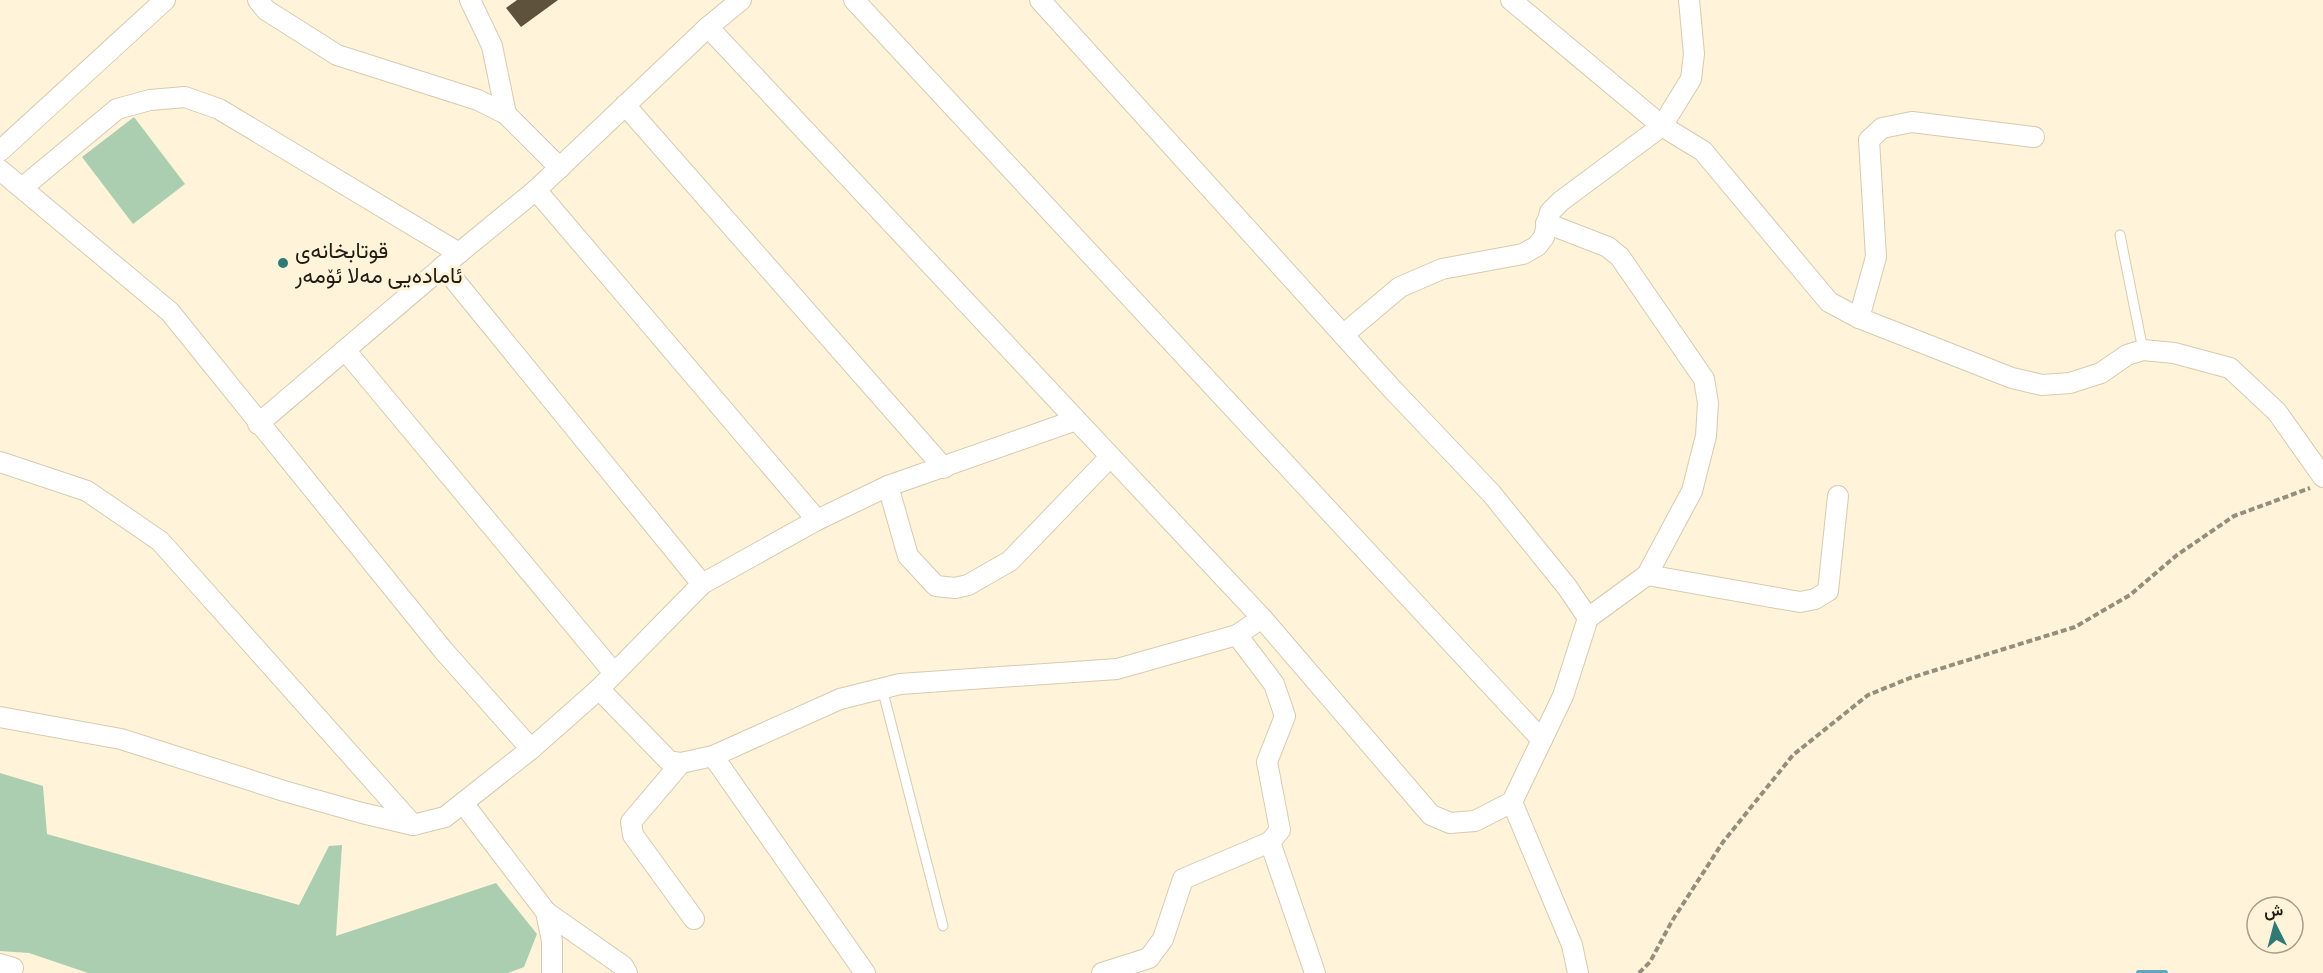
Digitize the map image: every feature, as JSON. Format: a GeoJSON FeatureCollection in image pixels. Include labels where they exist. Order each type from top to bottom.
{"type":"FeatureCollection","features":[{"type":"Feature","properties":{"kind":"street"},"geometry":{"type":"LineString","coordinates":[[0,151],[165,0]]}},
{"type":"Feature","properties":{"kind":"street"},"geometry":{"type":"LineString","coordinates":[[258,0],[266,10],[337,55],[478,100],[506,114],[560,168]]}},
{"type":"Feature","properties":{"kind":"street"},"geometry":{"type":"LineString","coordinates":[[470,0],[492,46],[506,114]]}},
{"type":"Feature","properties":{"kind":"street"},"geometry":{"type":"LineString","coordinates":[[258,424],[536,190],[708,27],[741,0]]}},
{"type":"Feature","properties":{"kind":"street"},"geometry":{"type":"LineString","coordinates":[[854,0],[1542,740]]}},
{"type":"Feature","properties":{"kind":"street"},"geometry":{"type":"LineString","coordinates":[[1040,0],[1343,335],[1491,493],[1567,587],[1588,618]]}},
{"type":"Feature","properties":{"kind":"street"},"geometry":{"type":"LineString","coordinates":[[1511,0],[1662,126],[1703,151],[1830,302],[1859,318],[2012,378],[2042,385],[2070,383],[2101,373],[2127,355],[2143,350],[2174,352],[2230,368],[2277,412],[2320,482]]}},
{"type":"Feature","properties":{"kind":"street"},"geometry":{"type":"LineString","coordinates":[[1343,335],[1400,287],[1442,269],[1523,254],[1537,246],[1544,237],[1550,212],[1561,201],[1662,126],[1691,79],[1694,54],[1689,0]]}},
{"type":"Feature","properties":{"kind":"street"},"geometry":{"type":"LineString","coordinates":[[708,27],[1262,618],[1431,815],[1450,823],[1474,821],[1512,802],[1563,696],[1588,618],[1647,575],[1692,491],[1706,436],[1708,403],[1704,379],[1620,257],[1608,247],[1546,223]]}},
{"type":"Feature","properties":{"kind":"street"},"geometry":{"type":"LineString","coordinates":[[22,188],[117,110],[150,100],[185,97],[219,109],[459,253]]}},
{"type":"Feature","properties":{"kind":"street"},"geometry":{"type":"LineString","coordinates":[[625,105],[944,468]]}},
{"type":"Feature","properties":{"kind":"street"},"geometry":{"type":"LineString","coordinates":[[1859,318],[1876,257],[1869,140],[1882,128],[1912,122],[2034,137]]}},
{"type":"Feature","properties":{"kind":"street"},"geometry":{"type":"LineString","coordinates":[[0,170],[170,312],[258,424],[443,650],[531,749]]}},
{"type":"Feature","properties":{"kind":"street"},"geometry":{"type":"LineString","coordinates":[[536,190],[817,520]]}},
{"type":"Feature","properties":{"kind":"street"},"geometry":{"type":"LineString","coordinates":[[443,266],[702,584]]}},
{"type":"Feature","properties":{"kind":"street"},"geometry":{"type":"LineString","coordinates":[[345,350],[614,673]]}},
{"type":"Feature","properties":{"kind":"street"},"geometry":{"type":"LineString","coordinates":[[0,717],[121,740],[284,791],[413,825],[445,817],[531,749],[599,689],[702,584],[817,520],[888,486],[1076,420]]}},
{"type":"Feature","properties":{"kind":"street"},"geometry":{"type":"LineString","coordinates":[[888,486],[908,556],[936,586],[955,588],[968,585],[1010,561],[1110,457]]}},
{"type":"Feature","properties":{"kind":"street"},"geometry":{"type":"LineString","coordinates":[[0,462],[87,491],[160,541],[413,825]]}},
{"type":"Feature","properties":{"kind":"street"},"geometry":{"type":"LineString","coordinates":[[1647,575],[1800,602],[1815,599],[1828,591],[1838,496]]}},
{"type":"Feature","properties":{"kind":"street"},"geometry":{"type":"LineString","coordinates":[[599,689],[669,761],[681,763],[713,756],[840,699],[882,688],[900,684],[1117,669],[1237,634],[1262,618]]}},
{"type":"Feature","properties":{"kind":"street"},"geometry":{"type":"LineString","coordinates":[[1102,973],[1149,958],[1163,939],[1183,879],[1270,842],[1280,830],[1267,762],[1285,716],[1274,684],[1237,634]]}},
{"type":"Feature","properties":{"kind":"street"},"geometry":{"type":"LineString","coordinates":[[713,756],[865,973]]}},
{"type":"Feature","properties":{"kind":"street"},"geometry":{"type":"LineString","coordinates":[[681,763],[630,822],[633,834],[694,918]]}},
{"type":"Feature","properties":{"kind":"street"},"geometry":{"type":"LineString","coordinates":[[1512,802],[1572,945],[1578,973]]}},
{"type":"Feature","properties":{"kind":"street"},"geometry":{"type":"LineString","coordinates":[[463,803],[546,912],[623,966],[627,973]]}},
{"type":"Feature","properties":{"kind":"street"},"geometry":{"type":"LineString","coordinates":[[1270,842],[1316,973]]}},
{"type":"Feature","properties":{"kind":"street"},"geometry":{"type":"LineString","coordinates":[[546,912],[552,941],[552,973]]}},
{"type":"Feature","properties":{"kind":"lane"},"geometry":{"type":"LineString","coordinates":[[2120,235],[2143,350]]}},
{"type":"Feature","properties":{"kind":"lane"},"geometry":{"type":"LineString","coordinates":[[882,688],[943,926]]}},
{"type":"Feature","properties":{"kind":"path"},"geometry":{"type":"LineString","coordinates":[[1639,973],[1650,962],[1672,921],[1723,842],[1793,755],[1868,695],[1910,678],[2075,627],[2130,595],[2177,555],[2234,516],[2320,482]]}},
{"type":"Feature","properties":{"kind":"green space"},"geometry":{"type":"Polygon","coordinates":[[[134,117],[185,184],[133,224],[82,157],[134,117]]]}},
{"type":"Feature","properties":{"kind":"green space"},"geometry":{"type":"Polygon","coordinates":[[[0,773],[43,786],[47,834],[299,905],[329,846],[342,845],[336,936],[496,883],[537,934],[524,967],[508,973],[88,973],[29,953],[0,951],[0,773]]]}},
{"type":"Feature","properties":{"kind":"building"},"geometry":{"type":"Polygon","coordinates":[[[517,0],[558,0],[521,27],[506,8],[517,0]]]}},
{"type":"Feature","properties":{"kind":"waterway"},"geometry":{"type":"LineString","coordinates":[[2139,973],[2165,973]]}},
{"type":"Feature","properties":{"kind":"place","name":"قوتابخانەی ئامادەیی مەلا ئۆمەر"},"geometry":{"type":"Point","coordinates":[283,263]}}]}
